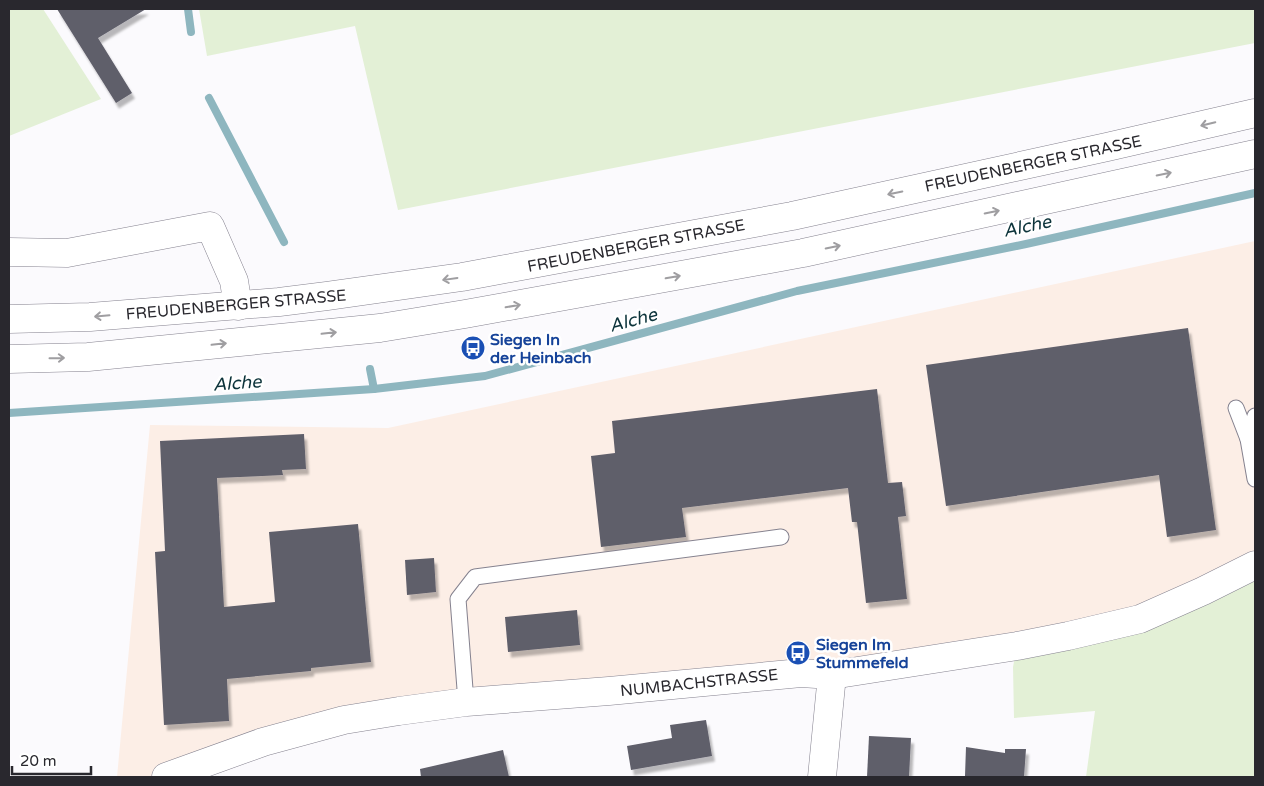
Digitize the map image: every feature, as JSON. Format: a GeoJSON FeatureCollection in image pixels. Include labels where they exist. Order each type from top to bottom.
{"type":"FeatureCollection","features":[{"type":"Feature","properties":{"kind":"main road","name":"FREUDENBERGER STRASSE"},"geometry":{"type":"LineString","coordinates":[[9,320],[90,317],[238,306],[327,296],[462,277],[792,216],[1255,113]]}},
{"type":"Feature","properties":{"kind":"main road"},"geometry":{"type":"LineString","coordinates":[[9,359],[116,355],[380,328],[803,253],[1255,154]]}},
{"type":"Feature","properties":{"kind":"main road"},"geometry":{"type":"LineString","coordinates":[[9,252],[67,253],[210,226],[234,281],[238,306]]}},
{"type":"Feature","properties":{"kind":"main road","name":"NUMBACHSTRASSE"},"geometry":{"type":"LineString","coordinates":[[166,777],[263,742],[344,720],[399,711],[466,702],[609,691],[800,672],[832,675],[1017,646],[1140,619],[1255,565]]}},
{"type":"Feature","properties":{"kind":"main road"},"geometry":{"type":"LineString","coordinates":[[822,777],[832,675]]}},
{"type":"Feature","properties":{"kind":"lane"},"geometry":{"type":"LineString","coordinates":[[1236,408],[1248,439],[1255,479]]}},
{"type":"Feature","properties":{"kind":"lane"},"geometry":{"type":"LineString","coordinates":[[1248,439],[1255,416]]}},
{"type":"Feature","properties":{"kind":"lane"},"geometry":{"type":"LineString","coordinates":[[466,702],[458,599],[475,577],[780,537]]}},
{"type":"Feature","properties":{"kind":"shaded area"},"geometry":{"type":"Polygon","coordinates":[[[1255,241],[1255,565],[1068,636],[466,702],[166,777],[117,777],[150,425],[388,428],[1255,241]]]}},
{"type":"Feature","properties":{"kind":"green space"},"geometry":{"type":"Polygon","coordinates":[[[9,9],[43,9],[101,99],[9,136],[9,9]]]}},
{"type":"Feature","properties":{"kind":"green space"},"geometry":{"type":"Polygon","coordinates":[[[199,9],[1255,9],[1255,43],[398,210],[355,26],[207,56],[199,9]]]}},
{"type":"Feature","properties":{"kind":"green space"},"geometry":{"type":"Polygon","coordinates":[[[1255,565],[1255,777],[1086,777],[1095,711],[1014,718],[1013,667],[1017,646],[1068,636],[1255,565]]]}},
{"type":"Feature","properties":{"kind":"building"},"geometry":{"type":"Polygon","coordinates":[[[57,9],[146,9],[98,38],[132,93],[116,103],[57,9]]]}},
{"type":"Feature","properties":{"kind":"building"},"geometry":{"type":"Polygon","coordinates":[[[1188,328],[1216,530],[1167,537],[1159,475],[946,506],[926,365],[1188,328]]]}},
{"type":"Feature","properties":{"kind":"building"},"geometry":{"type":"Polygon","coordinates":[[[877,389],[888,483],[902,482],[906,516],[898,517],[907,599],[866,603],[857,522],[852,522],[848,488],[682,508],[686,537],[601,547],[591,456],[615,453],[612,421],[877,389]]]}},
{"type":"Feature","properties":{"kind":"building"},"geometry":{"type":"Polygon","coordinates":[[[304,434],[306,469],[282,470],[283,475],[217,478],[224,607],[275,602],[269,532],[358,524],[371,662],[311,668],[311,671],[227,679],[229,721],[164,725],[155,552],[165,551],[160,441],[304,434]]]}},
{"type":"Feature","properties":{"kind":"building"},"geometry":{"type":"Polygon","coordinates":[[[434,558],[436,592],[407,595],[405,560],[434,558]]]}},
{"type":"Feature","properties":{"kind":"building"},"geometry":{"type":"Polygon","coordinates":[[[577,610],[580,645],[508,652],[505,617],[577,610]]]}},
{"type":"Feature","properties":{"kind":"building"},"geometry":{"type":"Polygon","coordinates":[[[706,720],[712,756],[631,770],[627,746],[672,738],[670,725],[706,720]]]}},
{"type":"Feature","properties":{"kind":"building"},"geometry":{"type":"Polygon","coordinates":[[[869,736],[911,738],[909,777],[867,777],[869,736]]]}},
{"type":"Feature","properties":{"kind":"building"},"geometry":{"type":"Polygon","coordinates":[[[966,747],[1005,753],[1005,749],[1026,749],[1024,777],[965,776],[966,747]]]}},
{"type":"Feature","properties":{"kind":"building"},"geometry":{"type":"Polygon","coordinates":[[[503,750],[509,777],[421,777],[420,769],[503,750]]]}},
{"type":"Feature","properties":{"kind":"waterway"},"geometry":{"type":"LineString","coordinates":[[188,9],[191,32]]}},
{"type":"Feature","properties":{"kind":"waterway"},"geometry":{"type":"LineString","coordinates":[[209,98],[284,242]]}},
{"type":"Feature","properties":{"kind":"waterway","name":"Alche"},"geometry":{"type":"LineString","coordinates":[[9,413],[374,389],[485,376],[797,291],[1026,244],[1255,193]]}},
{"type":"Feature","properties":{"kind":"waterway"},"geometry":{"type":"LineString","coordinates":[[370,369],[374,389]]}},
{"type":"Feature","properties":{"kind":"place","name":"Siegen In der Heinbach"},"geometry":{"type":"Point","coordinates":[473,348]}},
{"type":"Feature","properties":{"kind":"place","name":"Siegen Im Stummefeld"},"geometry":{"type":"Point","coordinates":[798,653]}}]}
